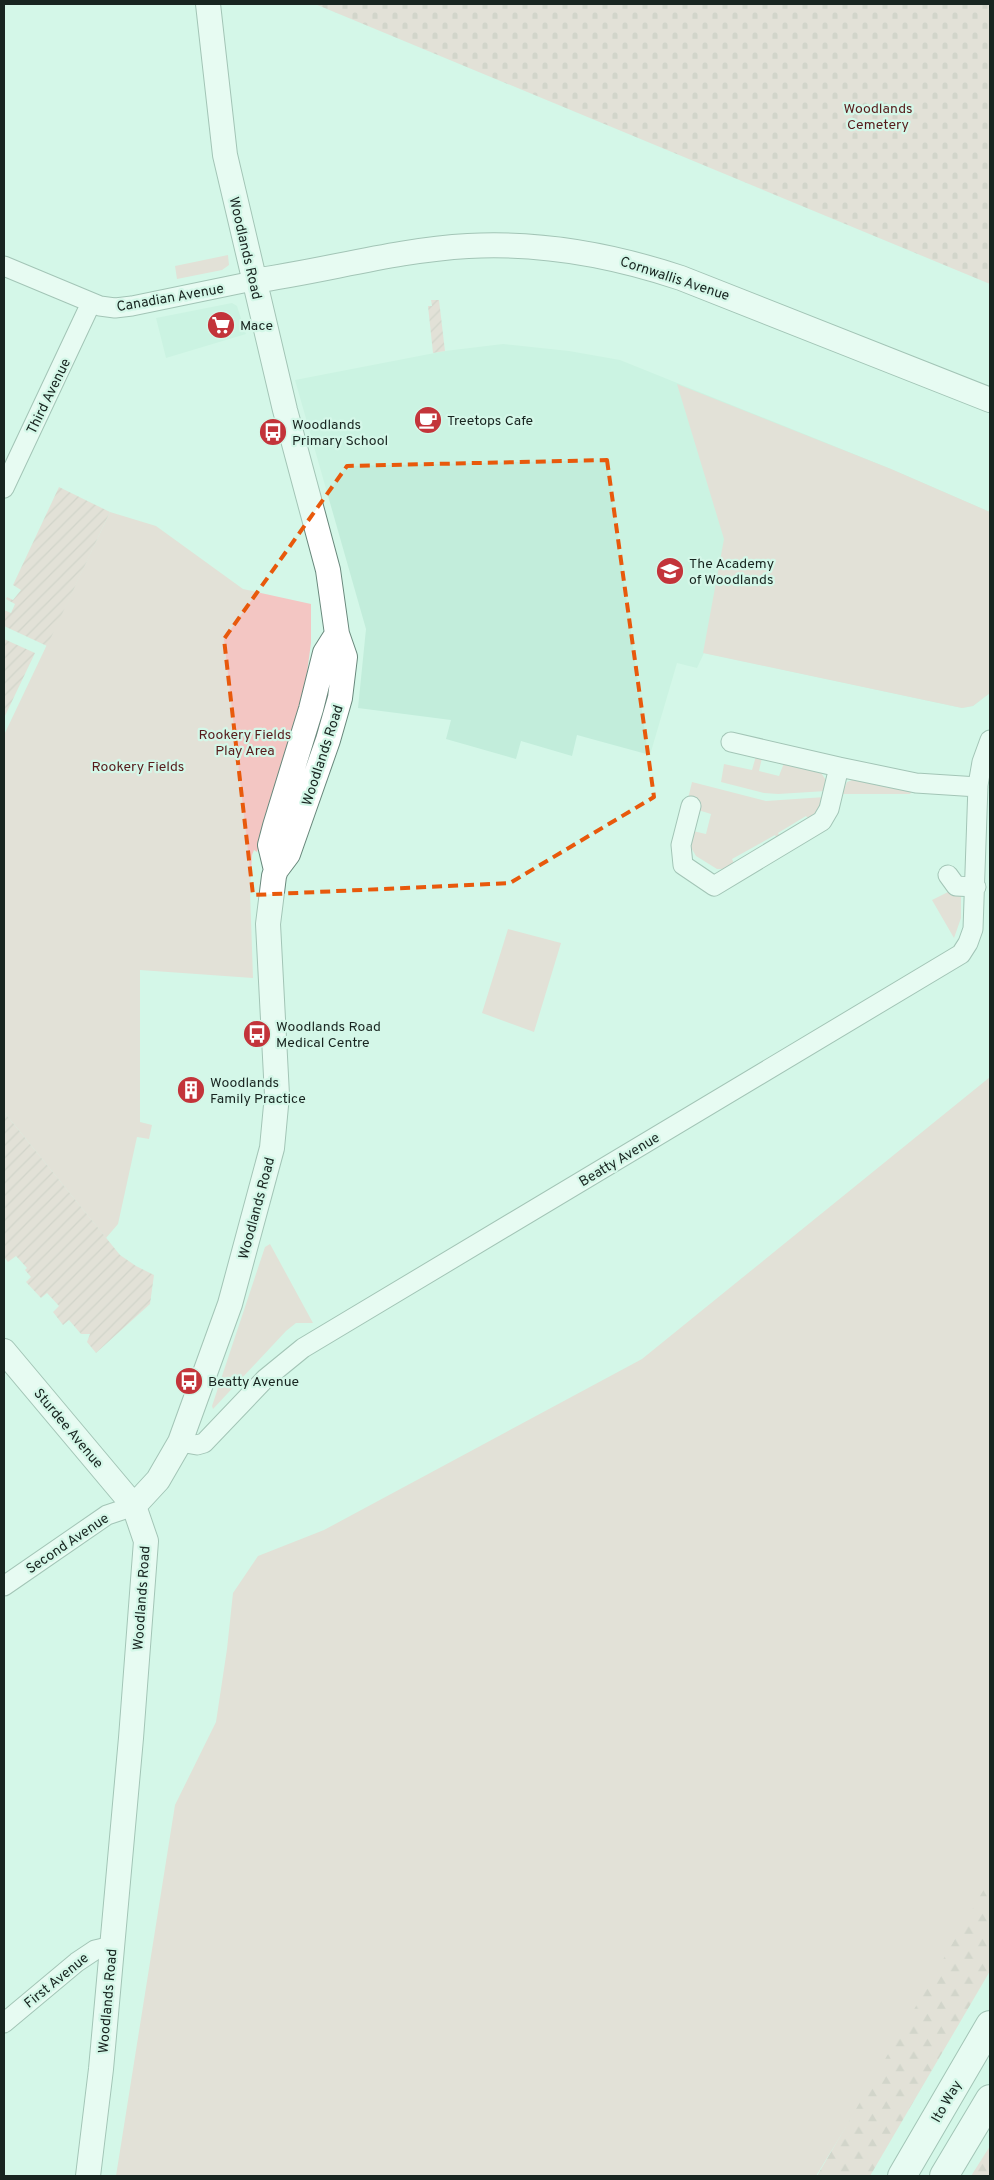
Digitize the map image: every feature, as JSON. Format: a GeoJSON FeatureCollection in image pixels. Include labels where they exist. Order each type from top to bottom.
{"type":"FeatureCollection","features":[{"type":"Feature","properties":{"kind":"main road","name":"Ito Way"},"geometry":{"type":"LineString","coordinates":[[902,2176],[990,2025]]}},
{"type":"Feature","properties":{"kind":"main road"},"geometry":{"type":"LineString","coordinates":[[944,2176],[990,2099]]}},
{"type":"Feature","properties":{"kind":"street","name":"Woodlands Road"},"geometry":{"type":"LineString","coordinates":[[88,2176],[101,2070],[146,1541],[134,1506],[158,1480],[180,1442],[230,1304],[272,1148],[277,1094],[268,924],[276,870],[288,854],[326,748],[340,698],[345,658],[337,634],[328,570],[285,410],[225,155],[208,4]]}},
{"type":"Feature","properties":{"kind":"street","name":"Cornwallis Avenue"},"geometry":{"type":"LineString","coordinates":[[254,281],[419,251],[468,246],[513,245],[570,250],[640,264],[681,278],[990,400]]}},
{"type":"Feature","properties":{"kind":"street","name":"Canadian Avenue"},"geometry":{"type":"LineString","coordinates":[[4,266],[91,303],[112,308],[132,306],[254,281]]}},
{"type":"Feature","properties":{"kind":"street","name":"Third Avenue"},"geometry":{"type":"LineString","coordinates":[[4,488],[91,303]]}},
{"type":"Feature","properties":{"kind":"street","name":"Beatty Avenue"},"geometry":{"type":"LineString","coordinates":[[180,1442],[197,1445],[204,1443],[265,1379],[303,1348],[957,957],[968,943],[973,932],[976,886],[984,827],[978,787],[982,762],[990,740]]}},
{"type":"Feature","properties":{"kind":"street"},"geometry":{"type":"LineString","coordinates":[[731,742],[839,767],[920,783],[978,787]]}},
{"type":"Feature","properties":{"kind":"street"},"geometry":{"type":"LineString","coordinates":[[691,806],[680,845],[683,866],[714,886],[822,821],[830,809],[839,767]]}},
{"type":"Feature","properties":{"kind":"street"},"geometry":{"type":"LineString","coordinates":[[948,875],[956,886],[976,886]]}},
{"type":"Feature","properties":{"kind":"street","name":"Sturdee Avenue"},"geometry":{"type":"LineString","coordinates":[[4,1350],[134,1506]]}},
{"type":"Feature","properties":{"kind":"street","name":"Second Avenue"},"geometry":{"type":"LineString","coordinates":[[4,1586],[107,1515],[134,1506]]}},
{"type":"Feature","properties":{"kind":"street","name":"First Avenue"},"geometry":{"type":"LineString","coordinates":[[4,2023],[77,1962],[95,1950],[112,1946]]}},
{"type":"Feature","properties":{"kind":"highlighted area"},"geometry":{"type":"Polygon","coordinates":[[[607,460],[654,797],[510,883],[253,895],[224,639],[347,466],[607,460]]]}},
{"type":"Feature","properties":{"kind":"shaded area"},"geometry":{"type":"Polygon","coordinates":[[[232,303],[237,306],[246,334],[166,358],[156,318],[232,303]]]}},
{"type":"Feature","properties":{"kind":"shaded area","name":"The Academy of Woodlands"},"geometry":{"type":"Polygon","coordinates":[[[503,344],[569,351],[620,360],[891,469],[990,512],[990,693],[973,706],[962,708],[704,653],[697,668],[677,663],[650,755],[577,735],[572,756],[521,741],[516,759],[446,739],[451,720],[358,708],[366,629],[295,380],[445,351],[503,344]]]}},
{"type":"Feature","properties":{"kind":"green space","name":"Woodlands Cemetery"},"geometry":{"type":"Polygon","coordinates":[[[315,4],[990,4],[990,284],[315,4]]]}},
{"type":"Feature","properties":{"kind":"green space"},"geometry":{"type":"Polygon","coordinates":[[[228,255],[229,265],[222,270],[177,279],[175,266],[228,255]]]}},
{"type":"Feature","properties":{"kind":"green space"},"geometry":{"type":"Polygon","coordinates":[[[431,300],[439,300],[445,351],[433,353],[428,306],[432,306],[431,300]]]}},
{"type":"Feature","properties":{"kind":"green space"},"geometry":{"type":"Polygon","coordinates":[[[677,384],[891,469],[990,512],[990,693],[973,706],[962,708],[703,653],[724,539],[677,384]]]}},
{"type":"Feature","properties":{"kind":"green space"},"geometry":{"type":"Polygon","coordinates":[[[59,487],[110,512],[47,646],[4,626],[4,610],[11,613],[15,604],[6,599],[7,597],[13,600],[21,590],[13,585],[59,487]]]}},
{"type":"Feature","properties":{"kind":"green space","name":"Rookery Fields"},"geometry":{"type":"Polygon","coordinates":[[[110,512],[156,526],[243,589],[311,604],[311,643],[305,687],[257,852],[254,850],[252,855],[250,891],[253,978],[140,970],[140,1122],[152,1125],[149,1139],[137,1137],[118,1224],[106,1238],[4,1112],[4,735],[110,512]]]}},
{"type":"Feature","properties":{"kind":"green space"},"geometry":{"type":"Polygon","coordinates":[[[4,639],[35,653],[4,718],[4,639]]]}},
{"type":"Feature","properties":{"kind":"green space"},"geometry":{"type":"Polygon","coordinates":[[[756,756],[762,758],[759,771],[779,776],[784,763],[820,771],[827,782],[826,791],[764,793],[721,782],[724,764],[752,770],[756,756]]]}},
{"type":"Feature","properties":{"kind":"green space"},"geometry":{"type":"Polygon","coordinates":[[[857,778],[913,790],[910,794],[842,794],[847,782],[857,778]]]}},
{"type":"Feature","properties":{"kind":"green space"},"geometry":{"type":"Polygon","coordinates":[[[692,782],[766,801],[825,797],[821,810],[811,822],[806,816],[778,833],[781,839],[778,840],[775,835],[732,859],[735,866],[717,869],[696,856],[689,844],[693,831],[706,834],[711,814],[698,810],[687,803],[692,782]]]}},
{"type":"Feature","properties":{"kind":"green space"},"geometry":{"type":"Polygon","coordinates":[[[948,892],[961,896],[961,918],[954,938],[932,900],[948,892]]]}},
{"type":"Feature","properties":{"kind":"green space"},"geometry":{"type":"Polygon","coordinates":[[[508,929],[561,943],[534,1032],[482,1013],[508,929]]]}},
{"type":"Feature","properties":{"kind":"green space"},"geometry":{"type":"Polygon","coordinates":[[[990,1077],[990,1892],[816,2176],[116,2176],[175,1805],[216,1722],[233,1593],[258,1556],[324,1530],[642,1359],[990,1077]]]}},
{"type":"Feature","properties":{"kind":"green space"},"geometry":{"type":"Polygon","coordinates":[[[4,1112],[120,1255],[154,1275],[150,1304],[96,1353],[87,1342],[90,1334],[81,1334],[69,1320],[63,1325],[53,1312],[59,1306],[47,1293],[41,1298],[26,1282],[31,1277],[25,1270],[27,1268],[16,1256],[8,1262],[4,1257],[4,1112]]]}},
{"type":"Feature","properties":{"kind":"green space"},"geometry":{"type":"Polygon","coordinates":[[[270,1244],[313,1323],[296,1323],[286,1331],[213,1409],[212,1406],[265,1247],[270,1244]]]}},
{"type":"Feature","properties":{"kind":"green space"},"geometry":{"type":"Polygon","coordinates":[[[990,1879],[990,1971],[870,2176],[817,2176],[990,1879]]]}},
{"type":"Feature","properties":{"kind":"green space"},"geometry":{"type":"Polygon","coordinates":[[[990,2146],[990,2176],[971,2176],[990,2146]]]}},
{"type":"Feature","properties":{"kind":"place","name":"Mace"},"geometry":{"type":"Point","coordinates":[221,325]}},
{"type":"Feature","properties":{"kind":"place","name":"Treetops Cafe"},"geometry":{"type":"Point","coordinates":[428,420]}},
{"type":"Feature","properties":{"kind":"place","name":"Woodlands Primary School"},"geometry":{"type":"Point","coordinates":[273,432]}},
{"type":"Feature","properties":{"kind":"place","name":"The Academy of Woodlands"},"geometry":{"type":"Point","coordinates":[670,571]}},
{"type":"Feature","properties":{"kind":"place","name":"Woodlands Road Medical Centre"},"geometry":{"type":"Point","coordinates":[257,1034]}},
{"type":"Feature","properties":{"kind":"place","name":"Woodlands Family Practice"},"geometry":{"type":"Point","coordinates":[191,1090]}},
{"type":"Feature","properties":{"kind":"place","name":"Beatty Avenue"},"geometry":{"type":"Point","coordinates":[189,1381]}},
{"type":"Feature","properties":{"kind":"park label","name":"Rookery Fields Play Area"},"geometry":{"type":"Point","coordinates":[245,742]}}]}
